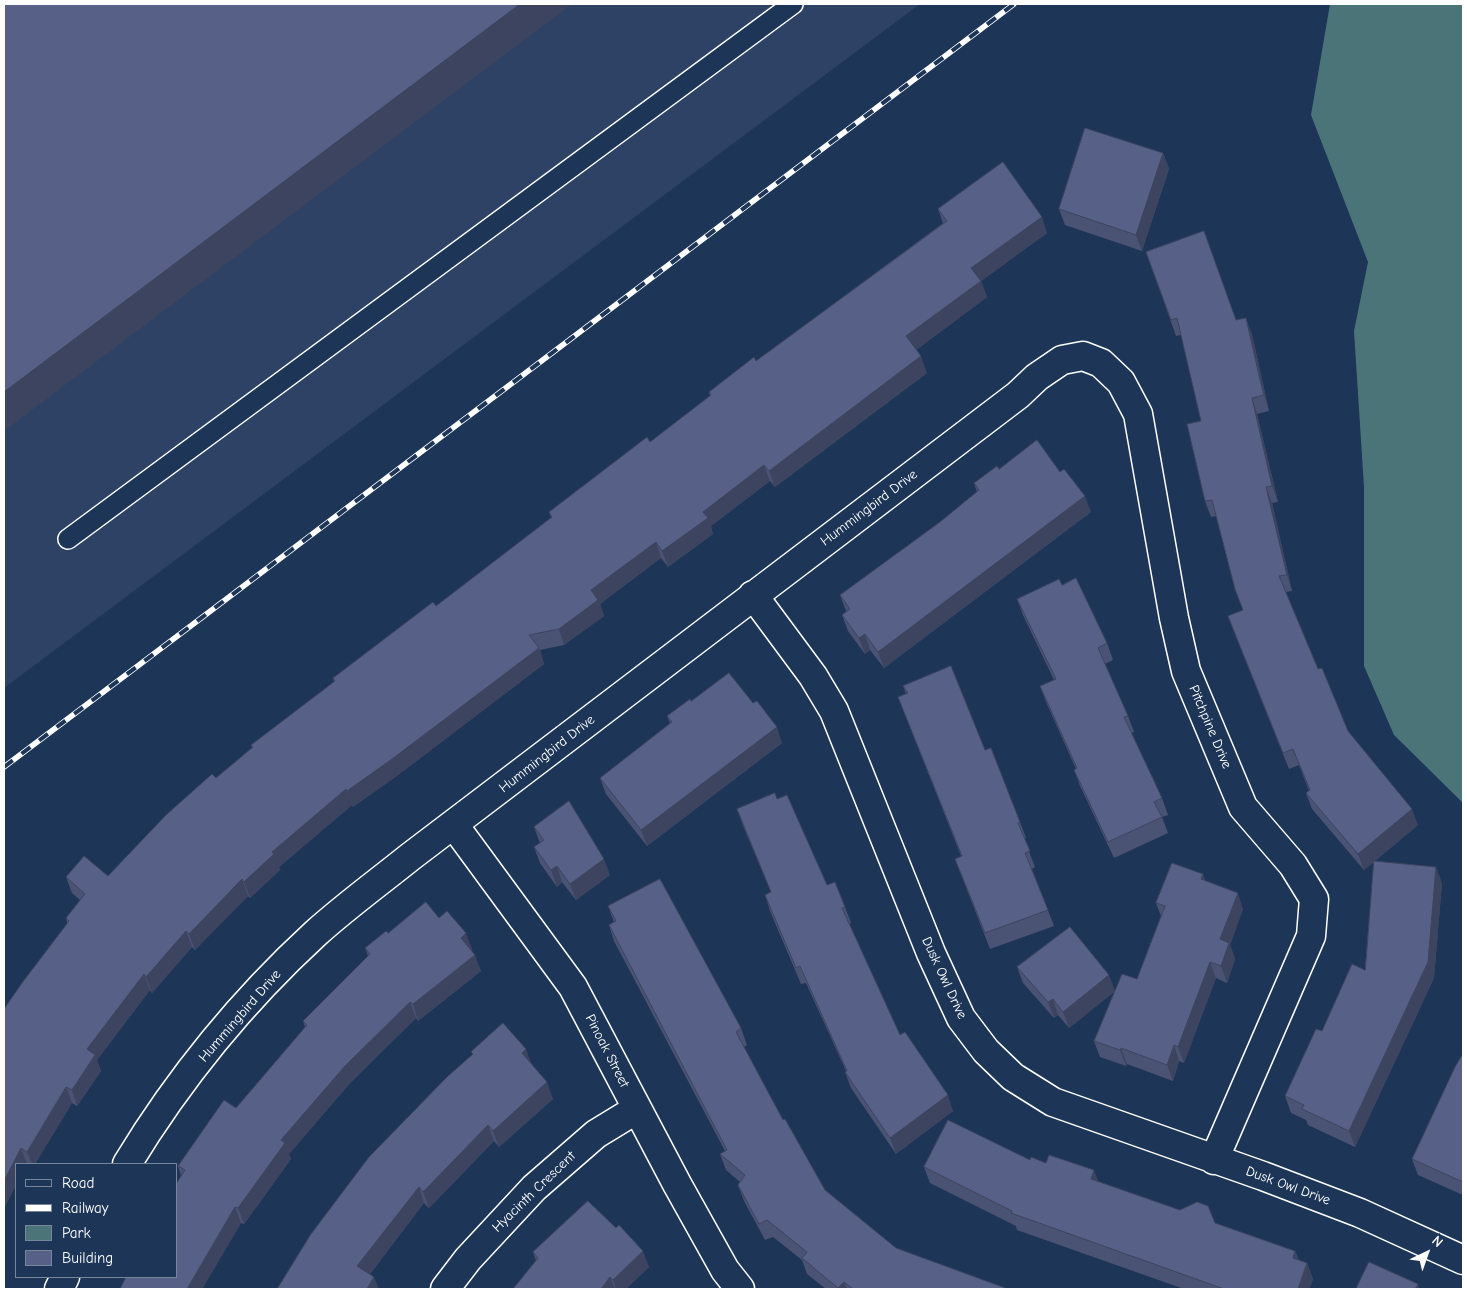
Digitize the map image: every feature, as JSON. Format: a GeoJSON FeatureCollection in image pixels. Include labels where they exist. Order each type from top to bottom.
{"type":"FeatureCollection","features":[{"type":"Feature","properties":{"kind":"street","name":"Pitchpine Drive"},"geometry":{"type":"LineString","coordinates":[[1018,395],[1037,377],[1062,360],[1083,356],[1100,363],[1121,382],[1138,414],[1174,618],[1186,671],[1243,807],[1293,865],[1314,899],[1311,936],[1214,1160]]}},
{"type":"Feature","properties":{"kind":"street","name":"Hummingbird Drive"},"geometry":{"type":"LineString","coordinates":[[128,1163],[171,1099],[211,1046],[261,989],[316,933],[410,857],[1018,395]]}},
{"type":"Feature","properties":{"kind":"street","name":"Dusk Owl Drive"},"geometry":{"type":"LineString","coordinates":[[753,595],[813,676],[834,711],[935,961],[961,1018],[986,1051],[1013,1077],[1053,1102],[1263,1176],[1360,1213],[1463,1260]]}},
{"type":"Feature","properties":{"kind":"street","name":"Pinoak Street"},"geometry":{"type":"LineString","coordinates":[[454,825],[554,958],[573,987],[636,1109],[724,1270],[740,1289]]}},
{"type":"Feature","properties":{"kind":"street","name":"Hyacinth Crescent"},"geometry":{"type":"LineString","coordinates":[[445,1289],[468,1259],[534,1188],[596,1134],[636,1109]]}},
{"type":"Feature","properties":{"kind":"lane"},"geometry":{"type":"LineString","coordinates":[[68,539],[793,4]]}},
{"type":"Feature","properties":{"kind":"shaded area"},"geometry":{"type":"Polygon","coordinates":[[[4,4],[920,4],[4,688],[4,4]]]}},
{"type":"Feature","properties":{"kind":"green space"},"geometry":{"type":"Polygon","coordinates":[[[1330,4],[1463,4],[1463,803],[1394,735],[1364,666],[1364,487],[1354,331],[1368,262],[1311,115],[1330,4]]]}},
{"type":"Feature","properties":{"kind":"building"},"geometry":{"type":"Polygon","coordinates":[[[4,4],[520,4],[4,392],[4,4]]]}},
{"type":"Feature","properties":{"kind":"building"},"geometry":{"type":"Polygon","coordinates":[[[1085,128],[1163,153],[1136,235],[1059,209],[1085,128]]]}},
{"type":"Feature","properties":{"kind":"building"},"geometry":{"type":"Polygon","coordinates":[[[1003,162],[1042,217],[971,268],[981,281],[906,336],[921,356],[769,471],[764,465],[703,512],[708,518],[662,551],[656,542],[591,590],[598,600],[559,629],[529,635],[539,648],[392,759],[347,791],[346,789],[272,852],[274,854],[244,882],[242,879],[189,934],[186,931],[146,977],[144,974],[87,1049],[95,1055],[72,1090],[66,1087],[27,1152],[21,1148],[4,1181],[4,1009],[69,921],[66,918],[85,894],[66,877],[84,856],[108,876],[166,815],[212,774],[216,778],[253,747],[251,745],[335,681],[333,678],[433,602],[436,606],[552,517],[549,512],[647,437],[650,442],[711,395],[709,392],[754,357],[756,361],[947,221],[938,209],[1003,162]]]}},
{"type":"Feature","properties":{"kind":"building"},"geometry":{"type":"Polygon","coordinates":[[[1204,231],[1236,320],[1246,318],[1264,395],[1252,398],[1272,486],[1266,487],[1287,575],[1279,576],[1318,669],[1322,668],[1348,731],[1412,809],[1358,854],[1306,793],[1310,790],[1293,749],[1283,753],[1228,616],[1243,610],[1235,589],[1212,500],[1205,501],[1187,424],[1201,421],[1177,318],[1171,320],[1146,252],[1204,231]]]}},
{"type":"Feature","properties":{"kind":"building"},"geometry":{"type":"Polygon","coordinates":[[[1037,440],[1060,472],[1064,469],[1085,496],[878,652],[865,634],[859,638],[842,615],[850,609],[840,595],[940,522],[979,490],[974,483],[997,466],[999,469],[1037,440]]]}},
{"type":"Feature","properties":{"kind":"building"},"geometry":{"type":"Polygon","coordinates":[[[1076,578],[1107,643],[1098,648],[1128,716],[1124,717],[1162,798],[1154,802],[1162,817],[1108,842],[1074,770],[1077,768],[1040,686],[1056,679],[1017,599],[1059,579],[1062,585],[1076,578]]]}},
{"type":"Feature","properties":{"kind":"building"},"geometry":{"type":"Polygon","coordinates":[[[951,666],[985,750],[991,748],[1020,822],[1018,823],[1030,851],[1025,853],[1048,910],[985,933],[955,859],[962,856],[898,697],[908,693],[903,686],[951,666]]]}},
{"type":"Feature","properties":{"kind":"building"},"geometry":{"type":"Polygon","coordinates":[[[729,673],[753,703],[757,701],[777,727],[641,830],[600,778],[672,722],[667,716],[729,673]]]}},
{"type":"Feature","properties":{"kind":"building"},"geometry":{"type":"Polygon","coordinates":[[[775,793],[777,799],[787,795],[827,885],[835,882],[845,907],[842,908],[900,1035],[905,1032],[948,1095],[890,1138],[845,1072],[847,1071],[800,966],[796,968],[765,895],[771,892],[737,809],[775,793]]]}},
{"type":"Feature","properties":{"kind":"building"},"geometry":{"type":"Polygon","coordinates":[[[569,801],[604,859],[570,884],[557,866],[551,870],[534,847],[544,840],[534,827],[569,801]]]}},
{"type":"Feature","properties":{"kind":"building"},"geometry":{"type":"Polygon","coordinates":[[[1374,861],[1436,867],[1428,962],[1349,1131],[1302,1109],[1304,1105],[1285,1096],[1316,1029],[1322,1031],[1352,964],[1365,970],[1374,861]]]}},
{"type":"Feature","properties":{"kind":"building"},"geometry":{"type":"Polygon","coordinates":[[[1172,863],[1203,874],[1201,879],[1238,893],[1220,939],[1229,943],[1221,966],[1210,962],[1178,1047],[1174,1045],[1167,1065],[1121,1048],[1120,1050],[1094,1041],[1122,974],[1137,979],[1165,906],[1156,903],[1172,863]]]}},
{"type":"Feature","properties":{"kind":"building"},"geometry":{"type":"Polygon","coordinates":[[[660,879],[741,1028],[736,1032],[783,1120],[785,1119],[825,1190],[896,1248],[1008,1289],[853,1289],[844,1282],[838,1288],[802,1258],[807,1252],[767,1220],[759,1224],[738,1185],[745,1175],[720,1154],[727,1150],[609,925],[616,921],[608,906],[660,879]]]}},
{"type":"Feature","properties":{"kind":"building"},"geometry":{"type":"Polygon","coordinates":[[[426,902],[439,918],[447,911],[466,933],[461,938],[475,955],[413,1004],[410,1002],[345,1066],[281,1140],[285,1143],[238,1208],[235,1207],[187,1289],[120,1289],[126,1278],[178,1278],[178,1181],[185,1170],[178,1166],[224,1100],[236,1108],[307,1025],[303,1021],[370,954],[365,948],[386,931],[388,933],[426,902]]]}},
{"type":"Feature","properties":{"kind":"building"},"geometry":{"type":"Polygon","coordinates":[[[1070,927],[1109,975],[1063,1012],[1053,999],[1048,1002],[1017,967],[1070,927]]]}},
{"type":"Feature","properties":{"kind":"building"},"geometry":{"type":"Polygon","coordinates":[[[503,1023],[526,1049],[522,1053],[547,1082],[493,1131],[488,1125],[423,1192],[419,1187],[357,1266],[374,1277],[367,1289],[277,1289],[311,1234],[369,1157],[447,1077],[473,1054],[471,1052],[503,1023]]]}},
{"type":"Feature","properties":{"kind":"building"},"geometry":{"type":"Polygon","coordinates":[[[1463,1054],[1463,1182],[1412,1159],[1455,1067],[1463,1054]]]}},
{"type":"Feature","properties":{"kind":"building"},"geometry":{"type":"Polygon","coordinates":[[[948,1120],[1030,1160],[1031,1157],[1046,1163],[1049,1155],[1094,1170],[1091,1179],[1180,1210],[1197,1202],[1208,1206],[1215,1223],[1295,1251],[1293,1258],[1307,1263],[1298,1289],[1224,1289],[1011,1213],[1012,1211],[924,1167],[948,1120]]]}},
{"type":"Feature","properties":{"kind":"building"},"geometry":{"type":"Polygon","coordinates":[[[588,1201],[616,1228],[619,1225],[643,1251],[613,1280],[610,1277],[601,1289],[513,1289],[538,1258],[533,1252],[588,1201]]]}},
{"type":"Feature","properties":{"kind":"building"},"geometry":{"type":"Polygon","coordinates":[[[1369,1262],[1418,1284],[1415,1289],[1356,1289],[1369,1262]]]}},
{"type":"Feature","properties":{"kind":"railway"},"geometry":{"type":"LineString","coordinates":[[4,767],[1014,4]]}}]}
